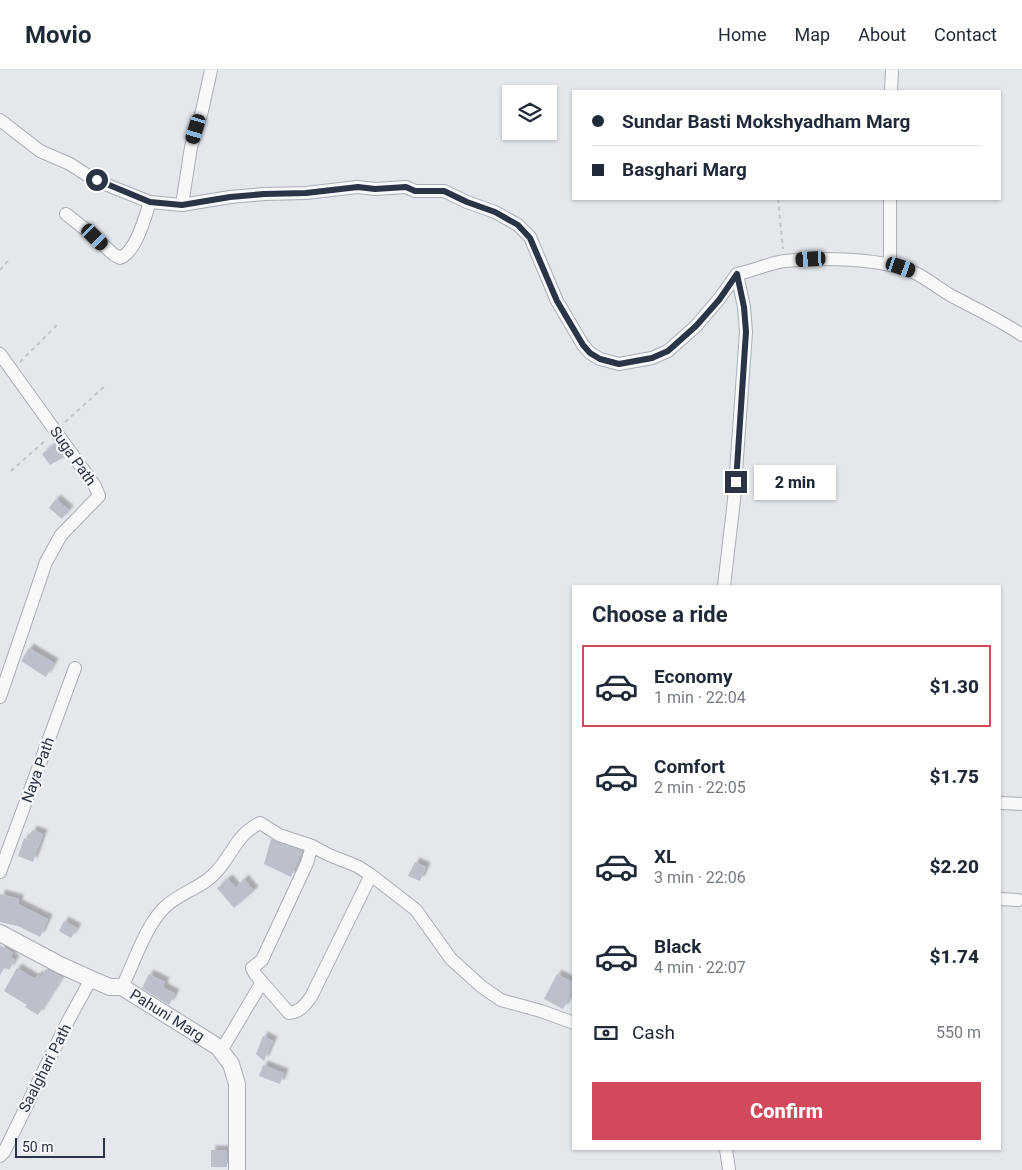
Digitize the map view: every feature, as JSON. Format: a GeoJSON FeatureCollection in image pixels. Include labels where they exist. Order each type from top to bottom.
{"type":"FeatureCollection","features":[{"type":"Feature","properties":{"kind":"street"},"geometry":{"type":"LineString","coordinates":[[182,205],[191,147],[202,112],[211,70]]}},
{"type":"Feature","properties":{"kind":"street"},"geometry":{"type":"LineString","coordinates":[[891,90],[892,70]]}},
{"type":"Feature","properties":{"kind":"street"},"geometry":{"type":"LineString","coordinates":[[0,120],[40,151],[70,164],[107,185],[150,202],[182,205],[230,197],[306,193],[358,187],[375,189],[406,187],[415,191],[444,191],[495,212],[518,225],[530,238],[557,301],[583,345],[590,353],[600,359],[619,364],[652,358],[668,351],[696,326],[719,300],[737,274],[754,271],[784,261],[830,259],[890,264],[914,272],[951,296],[1022,335]]}},
{"type":"Feature","properties":{"kind":"street"},"geometry":{"type":"LineString","coordinates":[[890,200],[890,264]]}},
{"type":"Feature","properties":{"kind":"street"},"geometry":{"type":"LineString","coordinates":[[66,214],[120,258],[129,253],[143,224],[150,202]]}},
{"type":"Feature","properties":{"kind":"street"},"geometry":{"type":"LineString","coordinates":[[724,585],[734,500],[746,332],[744,307],[737,274]]}},
{"type":"Feature","properties":{"kind":"street","name":"Suga Path"},"geometry":{"type":"LineString","coordinates":[[0,354],[95,486],[99,496],[61,535],[46,562],[0,697]]}},
{"type":"Feature","properties":{"kind":"street","name":"Naya Path"},"geometry":{"type":"LineString","coordinates":[[0,872],[75,668]]}},
{"type":"Feature","properties":{"kind":"street"},"geometry":{"type":"LineString","coordinates":[[1001,803],[1022,804]]}},
{"type":"Feature","properties":{"kind":"street"},"geometry":{"type":"LineString","coordinates":[[122,987],[157,917],[175,900],[217,872],[248,829],[260,823],[279,835],[312,846],[357,866],[371,875],[416,910],[452,959],[482,987],[501,1000],[572,1022]]}},
{"type":"Feature","properties":{"kind":"street"},"geometry":{"type":"LineString","coordinates":[[312,846],[307,863],[262,960],[252,968],[289,1013],[296,1012],[302,1008],[311,996],[371,875]]}},
{"type":"Feature","properties":{"kind":"street"},"geometry":{"type":"LineString","coordinates":[[1001,899],[1018,900]]}},
{"type":"Feature","properties":{"kind":"street","name":"Pahuni Marg"},"geometry":{"type":"LineString","coordinates":[[0,933],[91,980],[110,988],[122,987],[218,1047],[231,1064],[237,1084],[237,1170]]}},
{"type":"Feature","properties":{"kind":"street","name":"Saalghari Path"},"geometry":{"type":"LineString","coordinates":[[0,1156],[4,1152],[67,1023],[91,980]]}},
{"type":"Feature","properties":{"kind":"street"},"geometry":{"type":"LineString","coordinates":[[221,1051],[262,982]]}},
{"type":"Feature","properties":{"kind":"street"},"geometry":{"type":"LineString","coordinates":[[726,1150],[729,1170]]}},
{"type":"Feature","properties":{"kind":"path"},"geometry":{"type":"LineString","coordinates":[[778,200],[784,261]]}},
{"type":"Feature","properties":{"kind":"path"},"geometry":{"type":"LineString","coordinates":[[0,270],[8,261]]}},
{"type":"Feature","properties":{"kind":"path"},"geometry":{"type":"LineString","coordinates":[[12,370],[57,325]]}},
{"type":"Feature","properties":{"kind":"building"},"geometry":{"type":"Polygon","coordinates":[[[55,444],[64,457],[50,465],[42,454],[55,444]]]}},
{"type":"Feature","properties":{"kind":"building"},"geometry":{"type":"Polygon","coordinates":[[[56,499],[69,510],[62,519],[49,508],[56,499]]]}},
{"type":"Feature","properties":{"kind":"building"},"geometry":{"type":"Polygon","coordinates":[[[29,648],[54,663],[46,677],[21,661],[29,648]]]}},
{"type":"Feature","properties":{"kind":"building"},"geometry":{"type":"Polygon","coordinates":[[[32,830],[43,834],[33,862],[18,856],[24,838],[28,840],[32,830]]]}},
{"type":"Feature","properties":{"kind":"building"},"geometry":{"type":"Polygon","coordinates":[[[271,839],[302,851],[291,877],[264,864],[271,839]]]}},
{"type":"Feature","properties":{"kind":"building"},"geometry":{"type":"Polygon","coordinates":[[[415,862],[426,867],[420,881],[408,876],[415,862]]]}},
{"type":"Feature","properties":{"kind":"building"},"geometry":{"type":"Polygon","coordinates":[[[228,879],[236,888],[244,879],[254,891],[234,908],[217,888],[228,879]]]}},
{"type":"Feature","properties":{"kind":"building"},"geometry":{"type":"Polygon","coordinates":[[[0,894],[19,899],[18,904],[48,919],[40,937],[18,926],[0,922],[0,894]]]}},
{"type":"Feature","properties":{"kind":"building"},"geometry":{"type":"Polygon","coordinates":[[[64,921],[77,928],[71,938],[59,931],[64,921]]]}},
{"type":"Feature","properties":{"kind":"building"},"geometry":{"type":"Polygon","coordinates":[[[0,945],[13,953],[11,957],[15,960],[9,970],[5,967],[0,975],[0,945]]]}},
{"type":"Feature","properties":{"kind":"building"},"geometry":{"type":"Polygon","coordinates":[[[17,968],[35,979],[38,975],[41,977],[46,969],[62,977],[38,1015],[25,1007],[27,1005],[4,991],[17,968]]]}},
{"type":"Feature","properties":{"kind":"building"},"geometry":{"type":"Polygon","coordinates":[[[149,974],[165,982],[163,987],[175,994],[169,1005],[142,988],[149,974]]]}},
{"type":"Feature","properties":{"kind":"building"},"geometry":{"type":"Polygon","coordinates":[[[557,974],[572,982],[572,992],[563,1009],[544,999],[557,974]]]}},
{"type":"Feature","properties":{"kind":"building"},"geometry":{"type":"Polygon","coordinates":[[[263,1036],[273,1041],[264,1061],[256,1054],[263,1036]]]}},
{"type":"Feature","properties":{"kind":"building"},"geometry":{"type":"Polygon","coordinates":[[[263,1065],[284,1073],[280,1084],[259,1076],[263,1065]]]}},
{"type":"Feature","properties":{"kind":"building"},"geometry":{"type":"Polygon","coordinates":[[[211,1150],[227,1150],[227,1167],[211,1167],[211,1150]]]}},
{"type":"Feature","properties":{"kind":"route"},"geometry":{"type":"LineString","coordinates":[[97,180],[150,202],[182,205],[230,197],[306,193],[358,187],[375,189],[406,187],[415,191],[444,191],[495,212],[518,225],[530,238],[557,301],[583,345],[590,353],[600,359],[619,364],[652,358],[668,351],[696,326],[719,300],[737,274],[744,307],[746,332],[736,482]]}}]}
